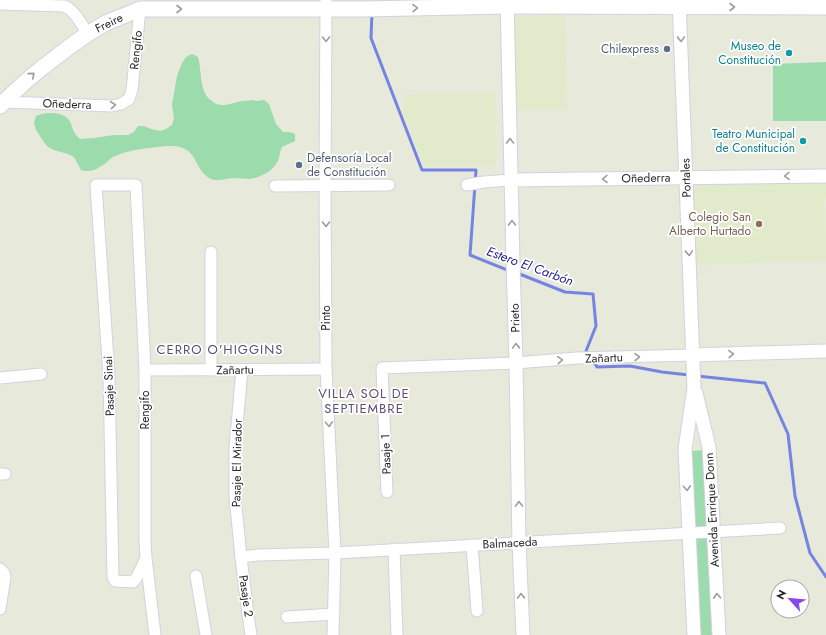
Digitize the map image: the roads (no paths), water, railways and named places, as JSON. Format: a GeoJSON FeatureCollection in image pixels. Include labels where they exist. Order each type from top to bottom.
{"type":"FeatureCollection","features":[{"type":"Feature","properties":{"kind":"main road","name":"Freire"},"geometry":{"type":"LineString","coordinates":[[1,103],[34,73],[88,34],[140,5],[326,4],[370,9],[507,3],[679,3],[826,7]]}},
{"type":"Feature","properties":{"kind":"street","name":"Prieto"},"geometry":{"type":"LineString","coordinates":[[507,3],[519,542],[523,635]]}},
{"type":"Feature","properties":{"kind":"street","name":"Portales"},"geometry":{"type":"LineString","coordinates":[[679,3],[693,359]]}},
{"type":"Feature","properties":{"kind":"street","name":"Freire"},"geometry":{"type":"LineString","coordinates":[[0,4],[64,6],[73,11],[88,34]]}},
{"type":"Feature","properties":{"kind":"street","name":"Pinto"},"geometry":{"type":"LineString","coordinates":[[326,4],[326,369],[334,552],[334,635]]}},
{"type":"Feature","properties":{"kind":"street","name":"Rengifo"},"geometry":{"type":"LineString","coordinates":[[129,99],[132,90],[140,5]]}},
{"type":"Feature","properties":{"kind":"street","name":"Oñederra"},"geometry":{"type":"LineString","coordinates":[[1,103],[112,106],[121,104],[129,99]]}},
{"type":"Feature","properties":{"kind":"street","name":"Oñederra"},"geometry":{"type":"LineString","coordinates":[[467,185],[511,180],[826,176]]}},
{"type":"Feature","properties":{"kind":"street","name":"Pasaje Sinai"},"geometry":{"type":"LineString","coordinates":[[136,185],[96,184],[109,375],[112,577],[115,581],[133,582],[146,558]]}},
{"type":"Feature","properties":{"kind":"street","name":"Rengifo"},"geometry":{"type":"LineString","coordinates":[[136,185],[145,370],[145,541],[155,635]]}},
{"type":"Feature","properties":{"kind":"street"},"geometry":{"type":"LineString","coordinates":[[275,186],[389,185]]}},
{"type":"Feature","properties":{"kind":"street"},"geometry":{"type":"LineString","coordinates":[[211,252],[211,370]]}},
{"type":"Feature","properties":{"kind":"street","name":"Zañartu"},"geometry":{"type":"LineString","coordinates":[[382,368],[576,358],[693,359],[826,351]]}},
{"type":"Feature","properties":{"kind":"street","name":"Avenida Enrique Donn"},"geometry":{"type":"LineString","coordinates":[[693,359],[694,388],[685,449],[694,635]]}},
{"type":"Feature","properties":{"kind":"street","name":"Pasaje 1"},"geometry":{"type":"LineString","coordinates":[[382,368],[387,492]]}},
{"type":"Feature","properties":{"kind":"street","name":"Zañartu"},"geometry":{"type":"LineString","coordinates":[[145,370],[326,369]]}},
{"type":"Feature","properties":{"kind":"street","name":"Pasaje El Mirador"},"geometry":{"type":"LineString","coordinates":[[240,557],[235,497],[235,447],[242,370]]}},
{"type":"Feature","properties":{"kind":"street"},"geometry":{"type":"LineString","coordinates":[[0,378],[41,374]]}},
{"type":"Feature","properties":{"kind":"street","name":"Avenida Enrique Donn"},"geometry":{"type":"LineString","coordinates":[[694,388],[709,447],[719,635]]}},
{"type":"Feature","properties":{"kind":"street"},"geometry":{"type":"LineString","coordinates":[[688,432],[696,428],[702,429],[706,432]]}},
{"type":"Feature","properties":{"kind":"street","name":"Balmaceda"},"geometry":{"type":"LineString","coordinates":[[240,557],[780,528]]}},
{"type":"Feature","properties":{"kind":"street"},"geometry":{"type":"LineString","coordinates":[[472,545],[477,611]]}},
{"type":"Feature","properties":{"kind":"street"},"geometry":{"type":"LineString","coordinates":[[394,549],[397,635]]}},
{"type":"Feature","properties":{"kind":"street","name":"Pasaje 2"},"geometry":{"type":"LineString","coordinates":[[240,557],[251,635]]}},
{"type":"Feature","properties":{"kind":"street"},"geometry":{"type":"LineString","coordinates":[[0,569],[4,573],[5,577],[0,609]]}},
{"type":"Feature","properties":{"kind":"street"},"geometry":{"type":"LineString","coordinates":[[196,576],[206,635]]}},
{"type":"Feature","properties":{"kind":"street"},"geometry":{"type":"LineString","coordinates":[[287,616],[334,614]]}},
{"type":"Feature","properties":{"kind":"waterway","name":"Estero El Carbón"},"geometry":{"type":"LineString","coordinates":[[372,12],[371,38],[422,170],[476,170],[470,255],[510,271]]}},
{"type":"Feature","properties":{"kind":"waterway","name":"Estero El Carbón"},"geometry":{"type":"LineString","coordinates":[[517,273],[565,292],[593,294],[596,326],[586,351],[589,355]]}},
{"type":"Feature","properties":{"kind":"waterway","name":"Estero El Carbón"},"geometry":{"type":"LineString","coordinates":[[593,361],[597,367],[630,366],[689,375]]}},
{"type":"Feature","properties":{"kind":"waterway","name":"Estero El Carbón"},"geometry":{"type":"LineString","coordinates":[[697,376],[765,383],[788,434],[795,496],[810,553],[826,577]]}},
{"type":"Feature","properties":{"kind":"place","name":"Chilexpress"},"geometry":{"type":"Point","coordinates":[667,49]}},
{"type":"Feature","properties":{"kind":"place","name":"Museo de Constitución"},"geometry":{"type":"Point","coordinates":[789,53]}},
{"type":"Feature","properties":{"kind":"place","name":"Teatro Municipal de Constitución"},"geometry":{"type":"Point","coordinates":[803,141]}},
{"type":"Feature","properties":{"kind":"place","name":"Defensoría Local de Constitución"},"geometry":{"type":"Point","coordinates":[299,165]}},
{"type":"Feature","properties":{"kind":"place","name":"Colegio San Alberto Hurtado"},"geometry":{"type":"Point","coordinates":[759,224]}},
{"type":"Feature","properties":{"kind":"district","name":"CERRO O'HIGGINS"},"geometry":{"type":"Point","coordinates":[220,349]}},
{"type":"Feature","properties":{"kind":"district","name":"VILLA SOL DE SEPTIEMBRE"},"geometry":{"type":"Point","coordinates":[364,400]}}]}
